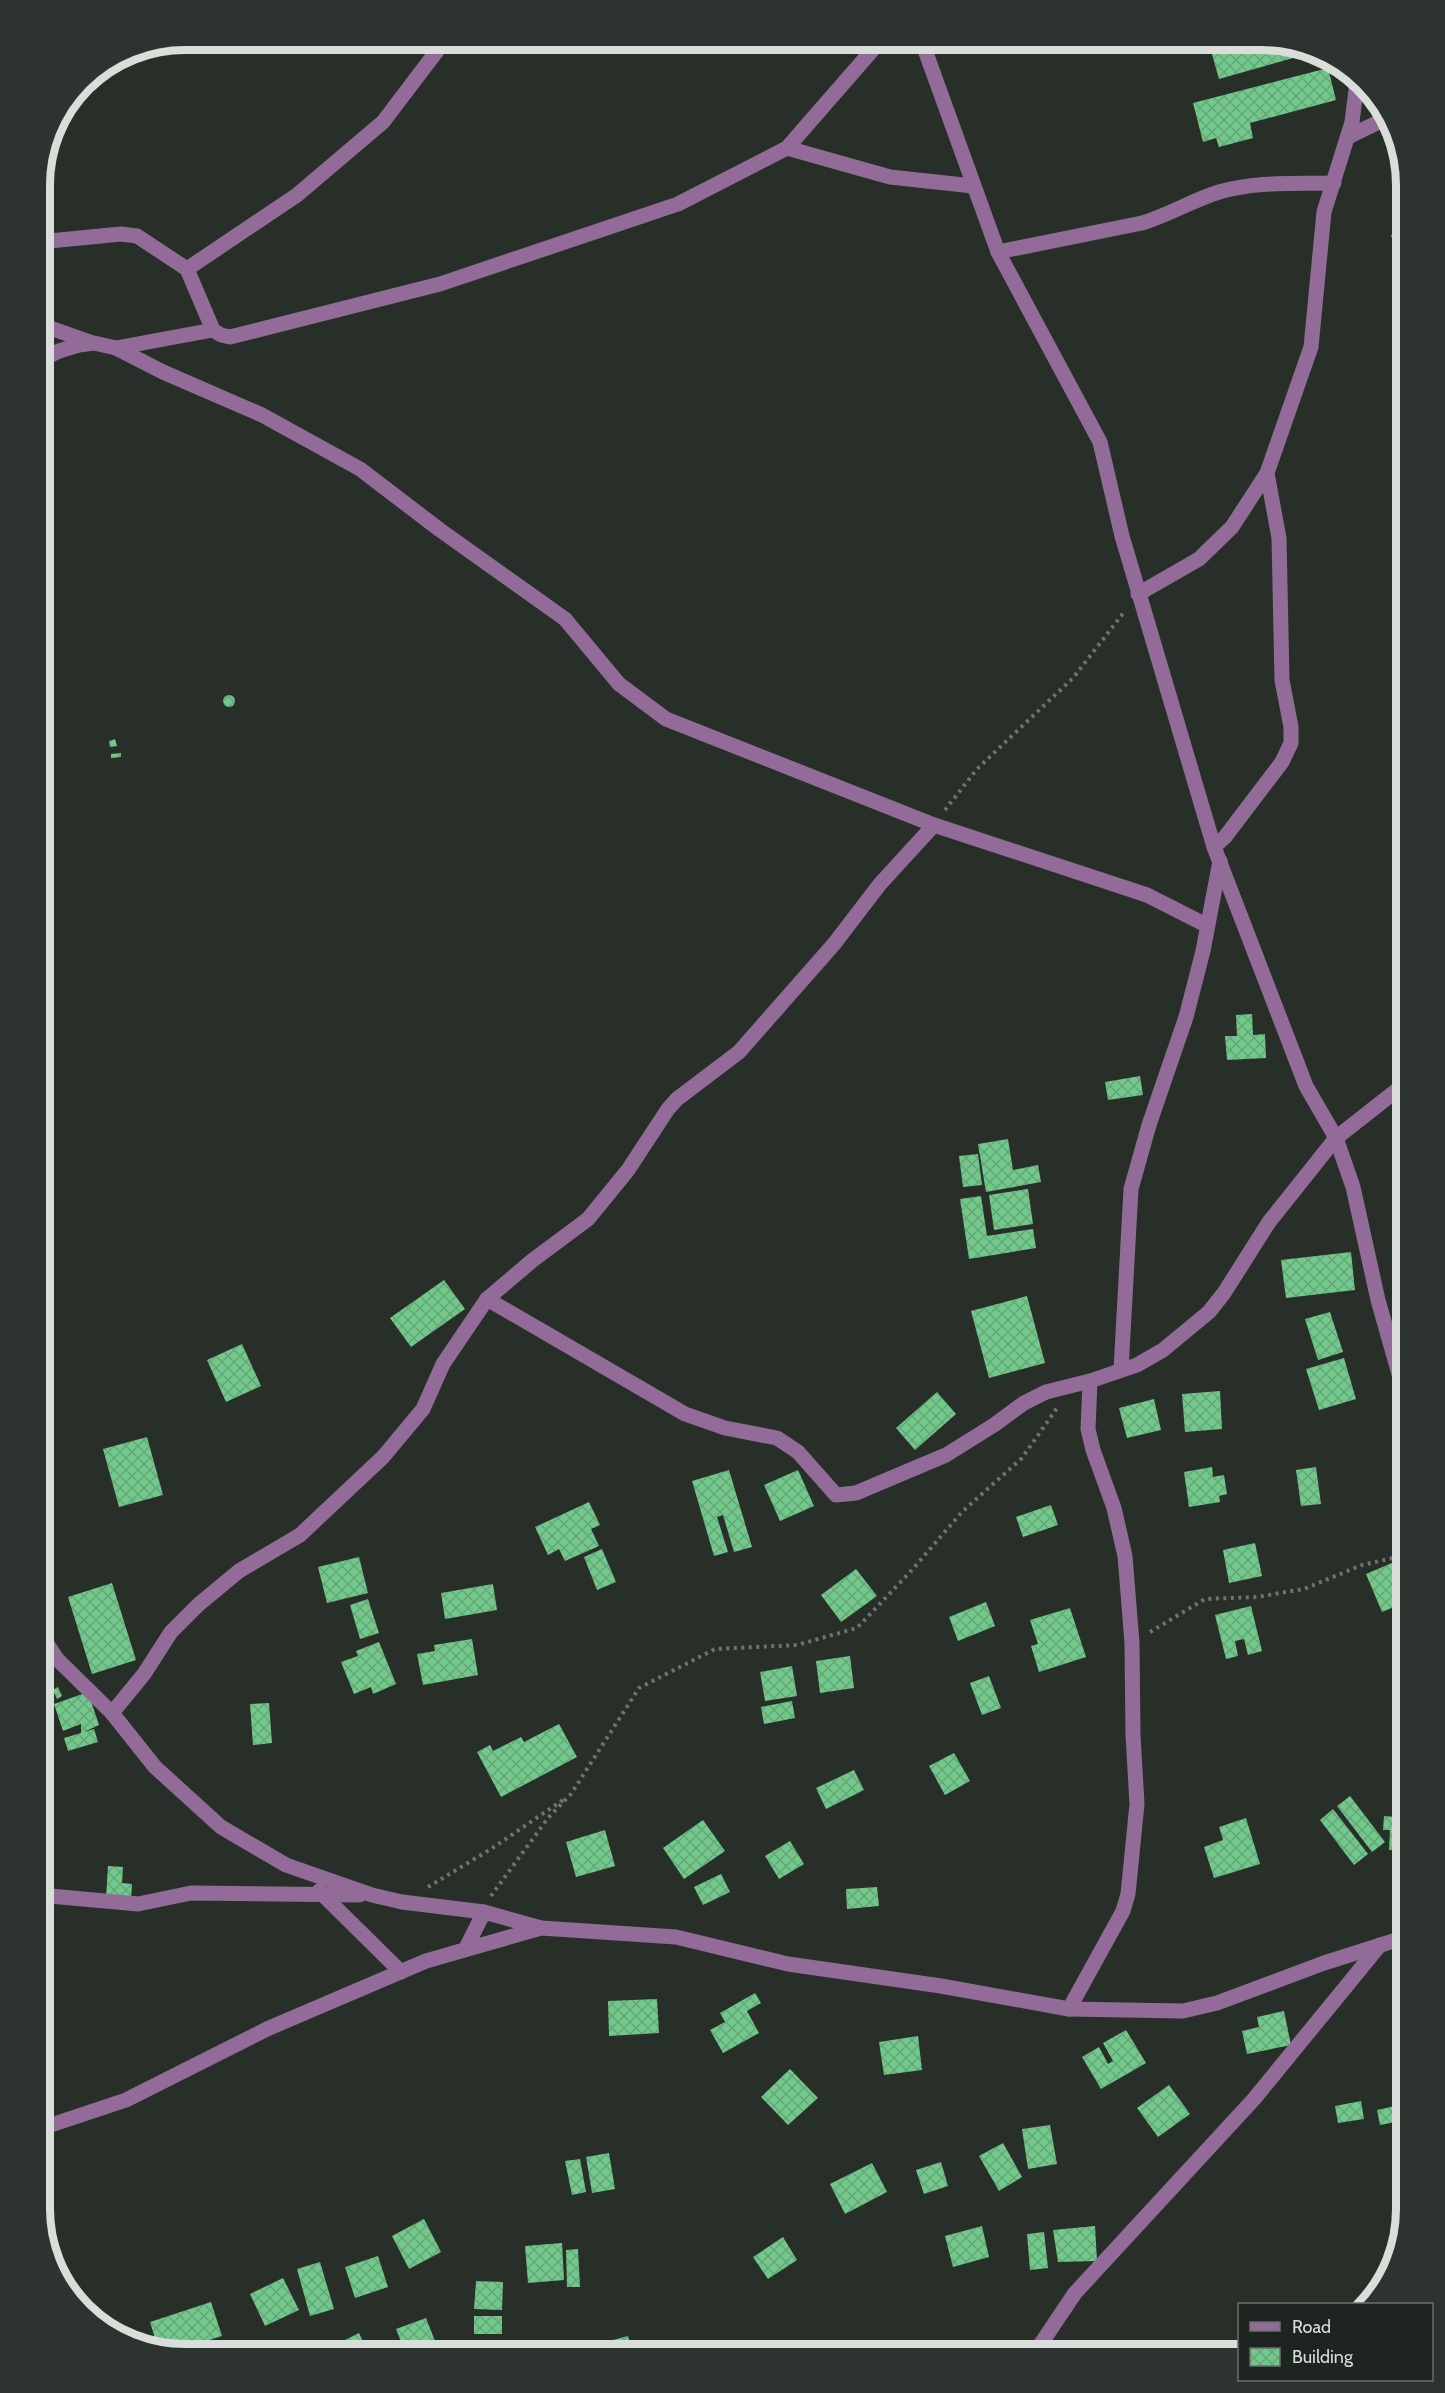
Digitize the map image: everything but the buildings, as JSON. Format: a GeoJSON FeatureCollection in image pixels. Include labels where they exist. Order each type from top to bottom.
{"type":"FeatureCollection","features":[{"type":"Feature","properties":{"kind":"street"},"geometry":{"type":"LineString","coordinates":[[187,269],[297,195],[383,122],[438,50]]}},
{"type":"Feature","properties":{"kind":"street"},"geometry":{"type":"LineString","coordinates":[[50,241],[137,236],[187,269],[213,330],[230,337],[440,284],[678,204],[788,148],[873,50]]}},
{"type":"Feature","properties":{"kind":"street"},"geometry":{"type":"LineString","coordinates":[[925,50],[998,252],[1100,441],[1138,594],[1217,854],[1306,1086],[1336,1138],[1353,1187],[1378,1300],[1396,1364]]}},
{"type":"Feature","properties":{"kind":"street"},"geometry":{"type":"LineString","coordinates":[[1138,594],[1199,559],[1232,527],[1267,473],[1311,346],[1324,212],[1348,137],[1356,89]]}},
{"type":"Feature","properties":{"kind":"street"},"geometry":{"type":"LineString","coordinates":[[1348,137],[1380,121]]}},
{"type":"Feature","properties":{"kind":"street"},"geometry":{"type":"LineString","coordinates":[[788,148],[890,177],[974,186]]}},
{"type":"Feature","properties":{"kind":"street"},"geometry":{"type":"LineString","coordinates":[[998,252],[1152,220],[1208,196],[1236,188],[1258,184],[1334,183]]}},
{"type":"Feature","properties":{"kind":"street"},"geometry":{"type":"LineString","coordinates":[[50,328],[116,348],[163,372],[262,415],[360,469],[440,530],[565,619],[619,684],[666,719],[934,825],[1147,895],[1206,926]]}},
{"type":"Feature","properties":{"kind":"street"},"geometry":{"type":"LineString","coordinates":[[116,348],[213,330]]}},
{"type":"Feature","properties":{"kind":"street"},"geometry":{"type":"LineString","coordinates":[[50,356],[79,345],[94,343]]}},
{"type":"Feature","properties":{"kind":"street"},"geometry":{"type":"LineString","coordinates":[[1121,1370],[1131,1189],[1149,1125],[1186,1017],[1203,951],[1217,854],[1225,837],[1282,762],[1291,743],[1291,727],[1282,680],[1279,538],[1267,473]]}},
{"type":"Feature","properties":{"kind":"street"},"geometry":{"type":"LineString","coordinates":[[112,1713],[144,1674],[171,1632],[198,1605],[239,1571],[300,1535],[383,1457],[423,1409],[443,1364],[487,1299],[533,1260],[588,1219],[628,1170],[668,1109],[677,1099],[739,1052],[834,944],[880,884],[934,825]]}},
{"type":"Feature","properties":{"kind":"street"},"geometry":{"type":"LineString","coordinates":[[487,1299],[685,1414],[725,1428],[777,1438],[798,1452],[836,1495],[856,1493],[946,1455],[994,1425],[1023,1403],[1046,1392],[1090,1381],[1137,1365],[1163,1350],[1209,1312],[1224,1293],[1269,1222],[1336,1138],[1396,1091]]}},
{"type":"Feature","properties":{"kind":"street"},"geometry":{"type":"LineString","coordinates":[[1069,2008],[1116,1924],[1128,1894],[1137,1804],[1133,1735],[1132,1643],[1125,1556],[1114,1508],[1088,1430],[1090,1381]]}},
{"type":"Feature","properties":{"kind":"street"},"geometry":{"type":"LineString","coordinates":[[50,1648],[57,1659],[112,1713],[155,1767],[221,1827],[286,1865],[323,1894],[401,1972]]}},
{"type":"Feature","properties":{"kind":"street"},"geometry":{"type":"LineString","coordinates":[[286,1865],[372,1895],[402,1902],[484,1912],[541,1928],[676,1937],[788,1964],[941,1986],[1069,2008],[1183,2011],[1217,2003],[1324,1963],[1396,1940]]}},
{"type":"Feature","properties":{"kind":"street"},"geometry":{"type":"LineString","coordinates":[[50,1895],[138,1904],[191,1893],[372,1895]]}},
{"type":"Feature","properties":{"kind":"street"},"geometry":{"type":"LineString","coordinates":[[466,1948],[484,1912]]}},
{"type":"Feature","properties":{"kind":"street"},"geometry":{"type":"LineString","coordinates":[[50,2125],[126,2100],[267,2029],[401,1972],[466,1948],[541,1928]]}},
{"type":"Feature","properties":{"kind":"street"},"geometry":{"type":"LineString","coordinates":[[1041,2344],[1075,2294],[1254,2099],[1380,1945]]}},
{"type":"Feature","properties":{"kind":"path"},"geometry":{"type":"LineString","coordinates":[[934,825],[977,769],[1073,678],[1138,594]]}},
{"type":"Feature","properties":{"kind":"path"},"geometry":{"type":"LineString","coordinates":[[484,1912],[494,1892],[548,1818],[571,1794],[639,1688],[715,1649],[797,1645],[857,1628],[962,1512],[1022,1458],[1073,1385]]}},
{"type":"Feature","properties":{"kind":"path"},"geometry":{"type":"LineString","coordinates":[[1132,1643],[1205,1599],[1257,1597],[1304,1589],[1362,1565],[1396,1557]]}},
{"type":"Feature","properties":{"kind":"path"},"geometry":{"type":"LineString","coordinates":[[402,1902],[491,1849],[571,1794]]}}]}
